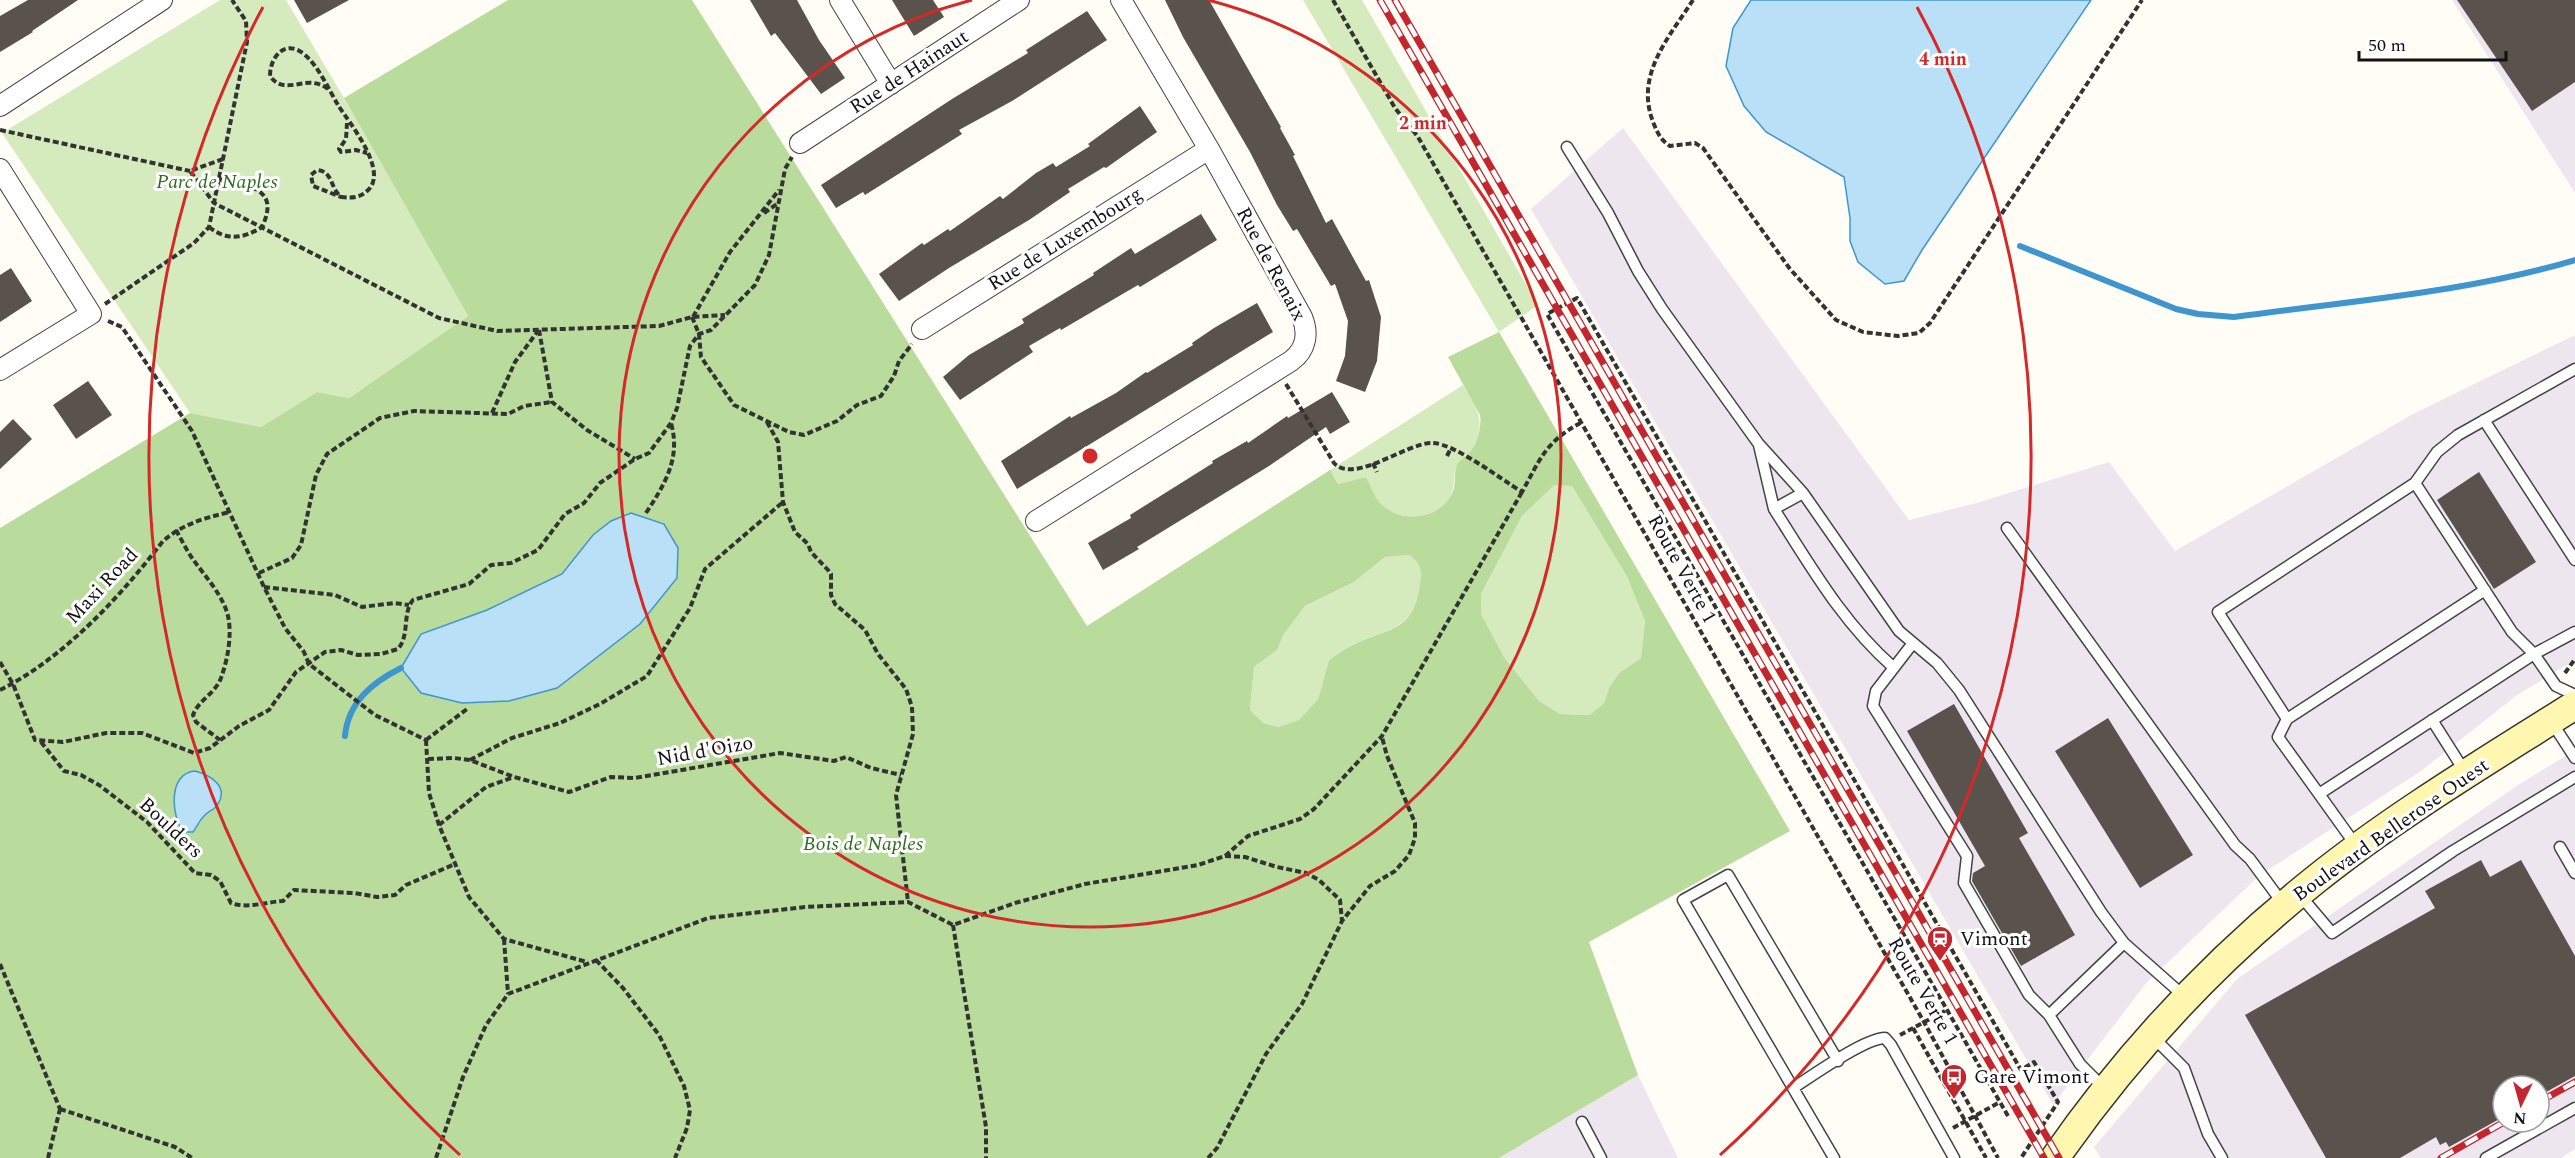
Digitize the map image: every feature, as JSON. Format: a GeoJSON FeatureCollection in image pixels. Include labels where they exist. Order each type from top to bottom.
{"type":"FeatureCollection","features":[{"type":"Feature","properties":{"kind":"street"},"geometry":{"type":"LineString","coordinates":[[0,105],[162,0]]}},
{"type":"Feature","properties":{"kind":"street"},"geometry":{"type":"LineString","coordinates":[[840,0],[891,84]]}},
{"type":"Feature","properties":{"kind":"street","name":"Rue de Hainaut"},"geometry":{"type":"LineString","coordinates":[[800,143],[1019,0]]}},
{"type":"Feature","properties":{"kind":"street","name":"Rue de Renaix"},"geometry":{"type":"LineString","coordinates":[[1036,520],[1291,361],[1303,347],[1306,335],[1302,317],[1209,149],[1120,0]]}},
{"type":"Feature","properties":{"kind":"street","name":"Rue de Luxembourg"},"geometry":{"type":"LineString","coordinates":[[922,329],[1209,149]]}},
{"type":"Feature","properties":{"kind":"street"},"geometry":{"type":"LineString","coordinates":[[0,169],[91,314],[0,370]]}},
{"type":"Feature","properties":{"kind":"street","name":"Boulevard Bellerose Ouest"},"geometry":{"type":"LineString","coordinates":[[2062,1155],[2106,1090],[2151,1035],[2234,950],[2292,899],[2358,849],[2575,705]]}},
{"type":"Feature","properties":{"kind":"lane"},"geometry":{"type":"LineString","coordinates":[[1567,147],[1608,213],[1643,280],[1758,442],[1803,493],[1888,617],[1913,643],[1937,663],[1959,690],[2101,912],[2124,943],[2186,997]]}},
{"type":"Feature","properties":{"kind":"lane"},"geometry":{"type":"LineString","coordinates":[[2287,720],[2218,612],[2415,483],[2444,445],[2575,369]]}},
{"type":"Feature","properties":{"kind":"lane"},"geometry":{"type":"LineString","coordinates":[[2484,420],[2575,560]]}},
{"type":"Feature","properties":{"kind":"lane"},"geometry":{"type":"LineString","coordinates":[[1758,442],[1774,509],[1842,613],[1862,638],[1893,667]]}},
{"type":"Feature","properties":{"kind":"lane"},"geometry":{"type":"LineString","coordinates":[[2415,483],[2512,632],[2534,654],[2556,686],[2575,695]]}},
{"type":"Feature","properties":{"kind":"lane"},"geometry":{"type":"LineString","coordinates":[[1774,509],[1803,493]]}},
{"type":"Feature","properties":{"kind":"lane"},"geometry":{"type":"LineString","coordinates":[[2007,528],[2235,845],[2332,933],[2453,851],[2575,777]]}},
{"type":"Feature","properties":{"kind":"lane"},"geometry":{"type":"LineString","coordinates":[[2358,849],[2278,737],[2287,720],[2485,590]]}},
{"type":"Feature","properties":{"kind":"lane"},"geometry":{"type":"LineString","coordinates":[[2319,794],[2534,654],[2575,632]]}},
{"type":"Feature","properties":{"kind":"lane"},"geometry":{"type":"LineString","coordinates":[[1913,643],[1876,691],[1873,699],[1876,712],[1967,856],[1964,883],[2029,995],[2049,1015],[2080,1064],[2106,1090]]}},
{"type":"Feature","properties":{"kind":"lane"},"geometry":{"type":"LineString","coordinates":[[2432,720],[2467,775]]}},
{"type":"Feature","properties":{"kind":"lane"},"geometry":{"type":"LineString","coordinates":[[2551,721],[2575,758]]}},
{"type":"Feature","properties":{"kind":"lane"},"geometry":{"type":"LineString","coordinates":[[2560,847],[2575,873]]}},
{"type":"Feature","properties":{"kind":"lane"},"geometry":{"type":"LineString","coordinates":[[1834,1158],[1679,903],[1728,875],[1838,1060]]}},
{"type":"Feature","properties":{"kind":"lane"},"geometry":{"type":"LineString","coordinates":[[2049,1015],[2124,943]]}},
{"type":"Feature","properties":{"kind":"lane"},"geometry":{"type":"LineString","coordinates":[[2151,1035],[2184,1068],[2208,1134],[2222,1158]]}},
{"type":"Feature","properties":{"kind":"lane"},"geometry":{"type":"LineString","coordinates":[[1792,1088],[1878,1039],[1888,1039],[1954,1158]]}},
{"type":"Feature","properties":{"kind":"lane"},"geometry":{"type":"LineString","coordinates":[[2486,1158],[2575,1108]]}},
{"type":"Feature","properties":{"kind":"lane"},"geometry":{"type":"LineString","coordinates":[[1582,1122],[1601,1158]]}},
{"type":"Feature","properties":{"kind":"path"},"geometry":{"type":"LineString","coordinates":[[91,314],[194,243],[209,227],[247,42],[246,21],[232,0]]}},
{"type":"Feature","properties":{"kind":"path","name":"Route Verte 1"},"geometry":{"type":"LineString","coordinates":[[1333,0],[1395,108],[1413,128],[1582,422],[1977,1114],[1998,1158]]}},
{"type":"Feature","properties":{"kind":"path"},"geometry":{"type":"LineString","coordinates":[[1693,0],[1666,41],[1649,75],[1648,100],[1657,132],[1670,146],[1695,143],[1703,148],[1790,269],[1836,320],[1863,332],[1898,336],[1919,333],[1929,323],[2142,0]]}},
{"type":"Feature","properties":{"kind":"path"},"geometry":{"type":"LineString","coordinates":[[328,89],[315,82],[302,82],[287,86],[278,84],[270,76],[272,59],[281,50],[298,50],[310,60],[328,89],[346,118],[368,154],[375,173],[373,185],[358,197],[341,197],[313,186],[310,179],[313,172],[320,170],[327,173],[333,188],[341,197]]}},
{"type":"Feature","properties":{"kind":"path"},"geometry":{"type":"LineString","coordinates":[[346,118],[348,127],[346,139],[339,149],[341,152],[356,150],[368,154]]}},
{"type":"Feature","properties":{"kind":"path"},"geometry":{"type":"LineString","coordinates":[[0,130],[190,171],[223,159]]}},
{"type":"Feature","properties":{"kind":"path"},"geometry":{"type":"LineString","coordinates":[[41,742],[63,742],[106,733],[142,733],[194,753],[210,748],[239,726],[269,710],[296,672],[325,651],[341,650],[358,655],[381,654],[398,649],[407,627],[409,605],[413,600],[469,584],[491,565],[511,563],[538,550],[565,514],[584,503],[600,483],[635,459],[649,453],[671,423],[677,408],[690,345],[699,334],[711,330],[755,285],[769,255],[785,169],[800,143]]}},
{"type":"Feature","properties":{"kind":"path"},"geometry":{"type":"LineString","coordinates":[[190,171],[214,203],[439,318],[497,331],[631,325],[659,326],[692,317],[725,315]]}},
{"type":"Feature","properties":{"kind":"path"},"geometry":{"type":"LineString","coordinates":[[209,227],[222,235],[243,237],[262,227],[268,211],[262,194],[255,186],[219,179]]}},
{"type":"Feature","properties":{"kind":"path"},"geometry":{"type":"LineString","coordinates":[[692,317],[730,252],[780,188]]}},
{"type":"Feature","properties":{"kind":"path"},"geometry":{"type":"LineString","coordinates":[[760,215],[778,203]]}},
{"type":"Feature","properties":{"kind":"path"},"geometry":{"type":"LineString","coordinates":[[2008,1116],[1548,314],[1577,298],[2020,1070],[2034,1062],[2058,1102],[2021,1158]]}},
{"type":"Feature","properties":{"kind":"path"},"geometry":{"type":"LineString","coordinates":[[91,314],[122,327],[192,431],[264,587],[285,628],[304,652],[309,664],[375,715],[426,740]]}},
{"type":"Feature","properties":{"kind":"path"},"geometry":{"type":"LineString","coordinates":[[692,317],[699,334],[701,357],[734,405],[789,432],[804,435],[837,421],[857,405],[881,396],[894,376],[899,361],[922,329]]}},
{"type":"Feature","properties":{"kind":"path"},"geometry":{"type":"LineString","coordinates":[[539,330],[552,402],[587,430],[635,459]]}},
{"type":"Feature","properties":{"kind":"path"},"geometry":{"type":"LineString","coordinates":[[492,413],[516,362],[539,330]]}},
{"type":"Feature","properties":{"kind":"path"},"geometry":{"type":"LineString","coordinates":[[1284,381],[1337,466],[1349,470],[1424,444],[1436,443],[1451,448],[1521,492]]}},
{"type":"Feature","properties":{"kind":"path"},"geometry":{"type":"LineString","coordinates":[[259,573],[292,558],[301,545],[316,475],[327,454],[380,418],[414,411],[508,414],[524,406],[552,402]]}},
{"type":"Feature","properties":{"kind":"path"},"geometry":{"type":"LineString","coordinates":[[767,422],[778,442],[783,502],[795,532],[808,544],[811,552],[831,574],[831,595],[835,604],[865,630],[878,654],[906,689],[912,707],[913,734],[896,795],[908,902]]}},
{"type":"Feature","properties":{"kind":"path"},"geometry":{"type":"LineString","coordinates":[[1225,856],[1248,836],[1300,819],[1314,809],[1382,736],[1549,445],[1564,432],[1582,422]]}},
{"type":"Feature","properties":{"kind":"path"},"geometry":{"type":"LineString","coordinates":[[646,513],[670,473],[676,440],[671,423]]}},
{"type":"Feature","properties":{"kind":"path"},"geometry":{"type":"LineString","coordinates":[[1447,456],[1451,448]]}},
{"type":"Feature","properties":{"kind":"path"},"geometry":{"type":"LineString","coordinates":[[1373,463],[1377,472]]}},
{"type":"Feature","properties":{"kind":"path"},"geometry":{"type":"LineString","coordinates":[[428,759],[470,760],[512,738],[560,723],[600,704],[647,676],[690,608],[705,569],[783,502]]}},
{"type":"Feature","properties":{"kind":"path","name":"Maxi Road"},"geometry":{"type":"LineString","coordinates":[[0,690],[13,684],[86,628],[163,541],[176,530],[199,519],[230,512]]}},
{"type":"Feature","properties":{"kind":"path"},"geometry":{"type":"LineString","coordinates":[[176,530],[190,555],[219,596],[228,615],[228,650],[222,676],[212,694],[196,707],[194,715],[196,722],[220,741]]}},
{"type":"Feature","properties":{"kind":"path"},"geometry":{"type":"LineString","coordinates":[[264,587],[335,595],[362,607],[394,603],[409,605]]}},
{"type":"Feature","properties":{"kind":"path","name":"Boulders"},"geometry":{"type":"LineString","coordinates":[[0,662],[13,684],[32,737],[41,742],[64,771],[81,775],[99,785],[147,822],[195,873],[211,875],[220,881],[231,903],[243,908],[264,902],[283,901],[294,890],[354,893],[377,897],[395,895],[406,885],[455,864]]}},
{"type":"Feature","properties":{"kind":"path"},"geometry":{"type":"LineString","coordinates":[[426,740],[467,709]]}},
{"type":"Feature","properties":{"kind":"path"},"geometry":{"type":"LineString","coordinates":[[1208,1158],[1216,1148],[1266,1054],[1302,1004],[1342,921],[1371,886],[1395,871],[1408,855],[1415,838],[1415,823],[1386,756],[1382,736]]}},
{"type":"Feature","properties":{"kind":"path"},"geometry":{"type":"LineString","coordinates":[[426,740],[429,793],[439,825],[468,897],[504,939],[589,963]]}},
{"type":"Feature","properties":{"kind":"path","name":"Nid d'Oizo"},"geometry":{"type":"LineString","coordinates":[[470,760],[514,777],[569,792],[611,777],[635,778],[780,753],[834,761],[846,757],[871,768],[901,775]]}},
{"type":"Feature","properties":{"kind":"path"},"geometry":{"type":"LineString","coordinates":[[439,825],[486,787],[514,777]]}},
{"type":"Feature","properties":{"kind":"path"},"geometry":{"type":"LineString","coordinates":[[436,1158],[467,1066],[486,1025],[508,994],[708,918],[805,907],[908,902],[953,925],[1015,903],[1085,884],[1198,865],[1225,856],[1245,857],[1306,873],[1319,880],[1340,900],[1342,921]]}},
{"type":"Feature","properties":{"kind":"path"},"geometry":{"type":"LineString","coordinates":[[953,925],[986,1127],[986,1158]]}},
{"type":"Feature","properties":{"kind":"path"},"geometry":{"type":"LineString","coordinates":[[504,939],[508,994]]}},
{"type":"Feature","properties":{"kind":"path"},"geometry":{"type":"LineString","coordinates":[[596,960],[623,988],[659,1035],[684,1086],[690,1110],[687,1128],[675,1158]]}},
{"type":"Feature","properties":{"kind":"path"},"geometry":{"type":"LineString","coordinates":[[0,964],[60,1109],[48,1158]]}},
{"type":"Feature","properties":{"kind":"path"},"geometry":{"type":"LineString","coordinates":[[1947,1010],[1914,1027],[1986,1158]]}},
{"type":"Feature","properties":{"kind":"path"},"geometry":{"type":"LineString","coordinates":[[1968,1120],[2000,1102]]}},
{"type":"Feature","properties":{"kind":"path"},"geometry":{"type":"LineString","coordinates":[[60,1109],[175,1147],[192,1158]]}},
{"type":"Feature","properties":{"kind":"shaded area"},"geometry":{"type":"Polygon","coordinates":[[[2452,0],[2575,0],[2575,193],[2452,0]]]}},
{"type":"Feature","properties":{"kind":"shaded area"},"geometry":{"type":"Polygon","coordinates":[[[1623,128],[1909,520],[1973,504],[2109,462],[2175,551],[2413,414],[2575,335],[2575,660],[2517,695],[2421,771],[2260,875],[2147,982],[2053,1105],[1531,209],[1623,128]]]}},
{"type":"Feature","properties":{"kind":"shaded area"},"geometry":{"type":"Polygon","coordinates":[[[2575,750],[2575,1149],[2561,1158],[2101,1158],[2094,1147],[2237,979],[2515,787],[2575,750]]]}},
{"type":"Feature","properties":{"kind":"shaded area"},"geometry":{"type":"Polygon","coordinates":[[[1638,1075],[1678,1158],[1499,1158],[1638,1075]]]}},
{"type":"Feature","properties":{"kind":"green space","name":"Parc de Naples"},"geometry":{"type":"Polygon","coordinates":[[[220,0],[286,0],[468,316],[349,398],[317,392],[261,427],[190,413],[2,133],[220,0]]]}},
{"type":"Feature","properties":{"kind":"green space","name":"Bois de Naples"},"geometry":{"type":"Polygon","coordinates":[[[508,0],[692,0],[1087,626],[1330,470],[1338,484],[1366,477],[1379,502],[1401,515],[1422,516],[1441,507],[1453,491],[1457,466],[1474,446],[1480,425],[1480,415],[1448,357],[1499,332],[1790,831],[1589,942],[1638,1075],[1499,1158],[0,1158],[0,528],[190,413],[261,427],[317,392],[349,398],[468,316],[344,98],[508,0]],[[1554,485],[1522,516],[1481,594],[1481,614],[1504,657],[1539,701],[1560,714],[1590,715],[1604,703],[1609,688],[1619,673],[1641,658],[1645,621],[1627,576],[1572,486],[1554,485]],[[1409,555],[1385,557],[1354,582],[1305,606],[1284,634],[1277,650],[1254,667],[1250,710],[1263,723],[1278,727],[1299,720],[1318,699],[1329,660],[1353,645],[1400,625],[1413,610],[1421,578],[1416,560],[1409,555]],[[562,574],[487,610],[421,634],[557,688],[640,624],[677,578],[562,574]],[[187,772],[181,777],[175,795],[195,830],[204,816],[214,809],[187,772]]]}},
{"type":"Feature","properties":{"kind":"green space"},"geometry":{"type":"Polygon","coordinates":[[[1303,0],[1362,0],[1538,305],[1499,332],[1303,0]]]}},
{"type":"Feature","properties":{"kind":"green space"},"geometry":{"type":"Polygon","coordinates":[[[1463,385],[1477,410],[1479,433],[1470,452],[1457,466],[1451,495],[1442,507],[1425,515],[1406,516],[1381,505],[1366,477],[1338,484],[1330,470],[1463,385]]]}},
{"type":"Feature","properties":{"kind":"green space"},"geometry":{"type":"Polygon","coordinates":[[[1554,484],[1572,486],[1628,576],[1645,621],[1641,658],[1619,673],[1609,688],[1604,703],[1591,715],[1560,714],[1539,701],[1504,657],[1481,614],[1481,594],[1522,516],[1554,484]]]}},
{"type":"Feature","properties":{"kind":"green space"},"geometry":{"type":"Polygon","coordinates":[[[1409,555],[1418,564],[1421,578],[1413,610],[1407,618],[1391,629],[1353,645],[1329,660],[1318,699],[1299,720],[1278,727],[1262,723],[1250,710],[1254,667],[1277,650],[1284,634],[1305,606],[1354,582],[1385,557],[1409,555]]]}},
{"type":"Feature","properties":{"kind":"water"},"geometry":{"type":"Polygon","coordinates":[[[1751,0],[2091,0],[1922,250],[1904,281],[1885,284],[1858,262],[1850,241],[1850,218],[1844,177],[1766,132],[1744,106],[1726,66],[1733,28],[1751,0]]]}},
{"type":"Feature","properties":{"kind":"water"},"geometry":{"type":"Polygon","coordinates":[[[631,513],[664,524],[678,548],[677,578],[640,624],[557,688],[509,701],[462,703],[421,693],[401,668],[421,634],[487,610],[562,574],[593,535],[611,521],[631,513]]]}},
{"type":"Feature","properties":{"kind":"water"},"geometry":{"type":"Polygon","coordinates":[[[195,771],[216,782],[220,787],[221,798],[217,806],[204,816],[193,832],[183,832],[176,816],[174,796],[180,779],[186,773],[195,771]]]}},
{"type":"Feature","properties":{"kind":"building"},"geometry":{"type":"Polygon","coordinates":[[[28,0],[78,0],[0,52],[0,16],[28,0]]]}},
{"type":"Feature","properties":{"kind":"building"},"geometry":{"type":"Polygon","coordinates":[[[294,0],[349,0],[307,23],[294,0]]]}},
{"type":"Feature","properties":{"kind":"building"},"geometry":{"type":"Polygon","coordinates":[[[750,0],[797,0],[819,40],[845,78],[821,94],[775,33],[771,36],[750,0]]]}},
{"type":"Feature","properties":{"kind":"building"},"geometry":{"type":"Polygon","coordinates":[[[892,0],[933,0],[944,17],[914,36],[892,0]]]}},
{"type":"Feature","properties":{"kind":"building"},"geometry":{"type":"Polygon","coordinates":[[[1165,0],[1209,0],[1281,127],[1326,223],[1332,219],[1366,281],[1369,280],[1381,317],[1377,361],[1365,392],[1336,381],[1345,356],[1348,321],[1335,284],[1331,286],[1297,229],[1293,231],[1277,205],[1250,152],[1183,37],[1165,0]]]}},
{"type":"Feature","properties":{"kind":"building"},"geometry":{"type":"Polygon","coordinates":[[[2457,0],[2575,0],[2575,82],[2532,111],[2457,0]]]}},
{"type":"Feature","properties":{"kind":"building"},"geometry":{"type":"Polygon","coordinates":[[[1087,11],[1107,40],[1012,101],[959,130],[962,134],[865,195],[863,192],[836,208],[821,185],[952,99],[1028,53],[1026,50],[1087,11]]]}},
{"type":"Feature","properties":{"kind":"building"},"geometry":{"type":"Polygon","coordinates":[[[1140,106],[1157,132],[1106,168],[1104,167],[1068,189],[1070,192],[1029,220],[899,301],[879,274],[922,243],[924,245],[948,229],[950,231],[1000,196],[1003,199],[1036,173],[1053,163],[1056,167],[1090,146],[1088,144],[1140,106]]]}},
{"type":"Feature","properties":{"kind":"building"},"geometry":{"type":"Polygon","coordinates":[[[1201,214],[1217,240],[1140,287],[1138,285],[1029,346],[1033,352],[960,400],[943,377],[969,355],[1024,323],[1022,319],[1094,275],[1093,273],[1131,248],[1135,254],[1201,214]]]}},
{"type":"Feature","properties":{"kind":"building"},"geometry":{"type":"Polygon","coordinates":[[[11,268],[32,301],[0,322],[0,275],[11,268]]]}},
{"type":"Feature","properties":{"kind":"building"},"geometry":{"type":"Polygon","coordinates":[[[1257,303],[1273,332],[1017,489],[1001,461],[1070,416],[1071,418],[1116,393],[1146,372],[1193,345],[1192,343],[1214,328],[1257,303]]]}},
{"type":"Feature","properties":{"kind":"building"},"geometry":{"type":"Polygon","coordinates":[[[88,381],[112,415],[76,439],[53,405],[88,381]]]}},
{"type":"Feature","properties":{"kind":"building"},"geometry":{"type":"Polygon","coordinates":[[[1332,392],[1350,422],[1330,434],[1326,427],[1269,466],[1103,570],[1088,543],[1131,518],[1130,515],[1213,463],[1212,461],[1247,441],[1248,443],[1287,416],[1288,418],[1332,392]]]}},
{"type":"Feature","properties":{"kind":"building"},"geometry":{"type":"Polygon","coordinates":[[[13,419],[32,439],[0,469],[0,432],[13,419]]]}},
{"type":"Feature","properties":{"kind":"building"},"geometry":{"type":"Polygon","coordinates":[[[2479,472],[2536,562],[2494,589],[2437,500],[2479,472]]]}},
{"type":"Feature","properties":{"kind":"building"},"geometry":{"type":"Polygon","coordinates":[[[1954,704],[2028,833],[2019,838],[2075,935],[2021,966],[1972,881],[1973,873],[1985,866],[1907,731],[1954,704]]]}},
{"type":"Feature","properties":{"kind":"building"},"geometry":{"type":"Polygon","coordinates":[[[2108,718],[2193,855],[2140,888],[2055,751],[2108,718]]]}},
{"type":"Feature","properties":{"kind":"building"},"geometry":{"type":"Polygon","coordinates":[[[2481,860],[2490,877],[2521,860],[2575,956],[2575,1076],[2551,1089],[2551,1074],[2491,1074],[2491,1124],[2449,1147],[2446,1142],[2440,1145],[2436,1137],[2400,1158],[2326,1158],[2245,1015],[2435,908],[2425,891],[2481,860]]]}},
{"type":"Feature","properties":{"kind":"waterway"},"geometry":{"type":"LineString","coordinates":[[2020,246],[2176,309],[2198,314],[2234,317],[2363,301],[2491,281],[2575,260]]}},
{"type":"Feature","properties":{"kind":"waterway"},"geometry":{"type":"LineString","coordinates":[[345,736],[347,724],[357,703],[372,687],[401,668]]}},
{"type":"Feature","properties":{"kind":"railway"},"geometry":{"type":"LineString","coordinates":[[1380,0],[2044,1158]]}},
{"type":"Feature","properties":{"kind":"railway"},"geometry":{"type":"LineString","coordinates":[[1395,0],[2059,1158]]}},
{"type":"Feature","properties":{"kind":"railway"},"geometry":{"type":"LineString","coordinates":[[2551,1095],[2575,1082]]}},
{"type":"Feature","properties":{"kind":"railway"},"geometry":{"type":"LineString","coordinates":[[2441,1158],[2491,1129]]}},
{"type":"Feature","properties":{"kind":"place","name":"Vimont"},"geometry":{"type":"Point","coordinates":[1940,962]}},
{"type":"Feature","properties":{"kind":"place","name":"Gare Vimont"},"geometry":{"type":"Point","coordinates":[1954,1100]}}]}
